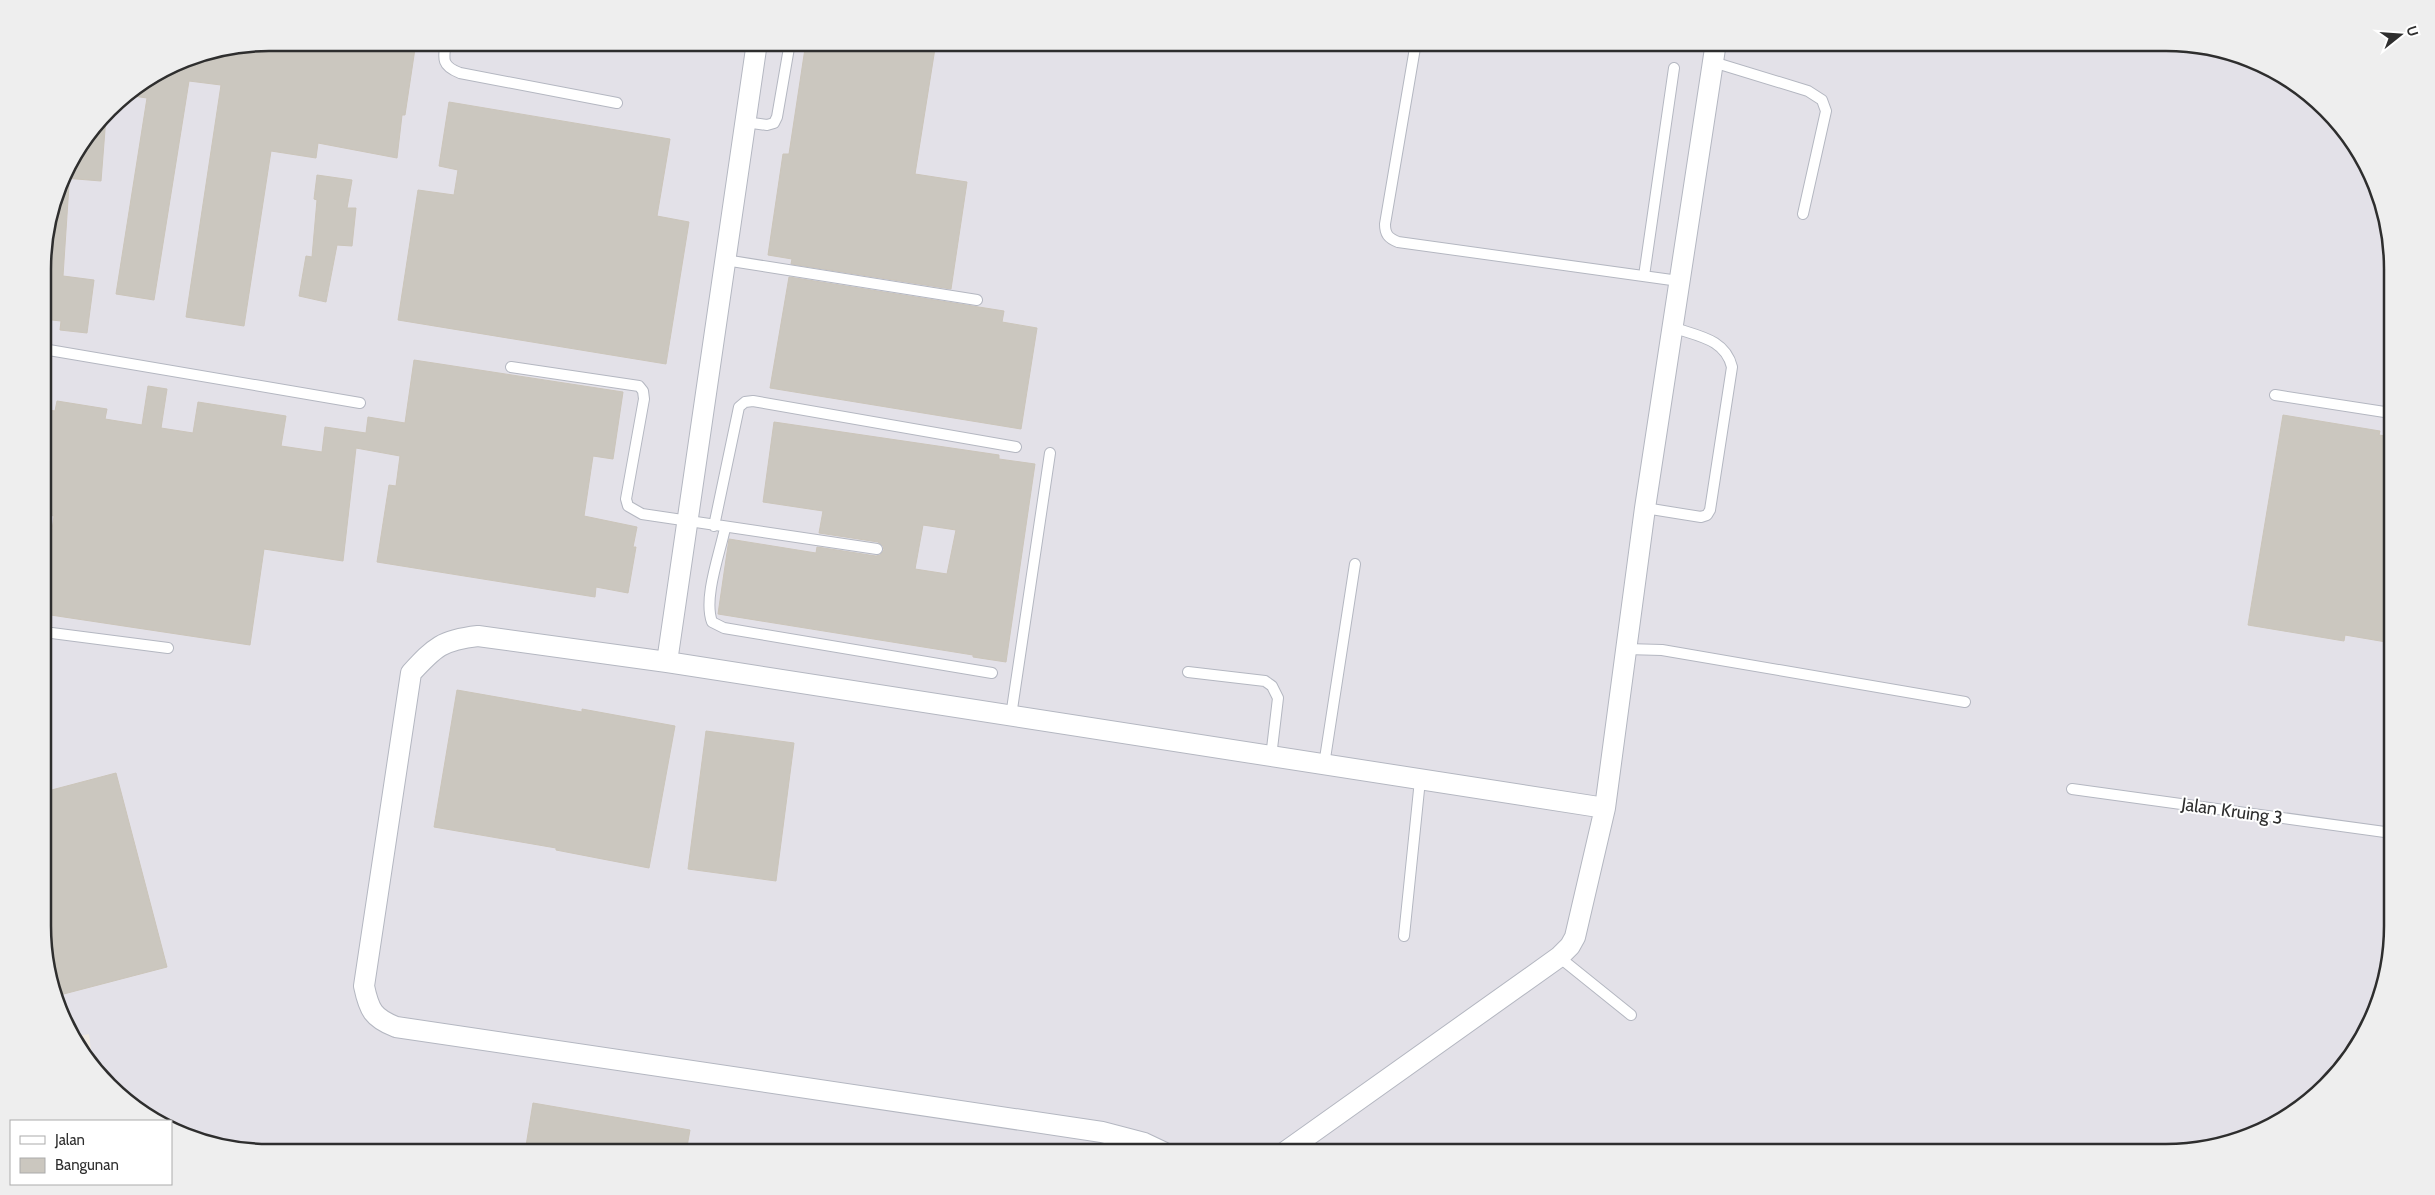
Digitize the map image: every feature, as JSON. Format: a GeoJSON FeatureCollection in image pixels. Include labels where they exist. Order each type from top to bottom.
{"type":"FeatureCollection","features":[{"type":"Feature","properties":{"kind":"street"},"geometry":{"type":"LineString","coordinates":[[667,662],[756,51]]}},
{"type":"Feature","properties":{"kind":"street"},"geometry":{"type":"LineString","coordinates":[[1297,1144],[1559,957],[1570,946],[1575,936],[1605,808],[1645,508],[1715,51]]}},
{"type":"Feature","properties":{"kind":"street"},"geometry":{"type":"LineString","coordinates":[[1146,1144],[1102,1132],[396,1027],[386,1023],[372,1013],[364,986],[412,673],[433,650],[454,639],[478,636],[667,662],[1605,808]]}},
{"type":"Feature","properties":{"kind":"lane"},"geometry":{"type":"LineString","coordinates":[[446,51],[445,64],[448,69],[460,73],[617,104]]}},
{"type":"Feature","properties":{"kind":"lane"},"geometry":{"type":"LineString","coordinates":[[745,122],[767,125],[774,123],[777,117],[788,51]]}},
{"type":"Feature","properties":{"kind":"lane"},"geometry":{"type":"LineString","coordinates":[[1414,51],[1385,224],[1387,235],[1398,242],[1679,281]]}},
{"type":"Feature","properties":{"kind":"lane"},"geometry":{"type":"LineString","coordinates":[[1713,62],[1808,91],[1822,100],[1826,111],[1803,214]]}},
{"type":"Feature","properties":{"kind":"lane"},"geometry":{"type":"LineString","coordinates":[[1644,276],[1674,68]]}},
{"type":"Feature","properties":{"kind":"lane"},"geometry":{"type":"LineString","coordinates":[[725,260],[976,300]]}},
{"type":"Feature","properties":{"kind":"lane"},"geometry":{"type":"LineString","coordinates":[[1645,508],[1701,517],[1707,515],[1712,500],[1732,367],[1730,357],[1720,344],[1672,327]]}},
{"type":"Feature","properties":{"kind":"lane"},"geometry":{"type":"LineString","coordinates":[[51,350],[360,402]]}},
{"type":"Feature","properties":{"kind":"lane"},"geometry":{"type":"LineString","coordinates":[[511,368],[639,386],[642,389],[644,399],[627,492],[628,506],[642,514],[725,528],[877,549]]}},
{"type":"Feature","properties":{"kind":"lane"},"geometry":{"type":"LineString","coordinates":[[2276,395],[2384,412]]}},
{"type":"Feature","properties":{"kind":"lane"},"geometry":{"type":"LineString","coordinates":[[714,526],[739,407],[745,402],[753,400],[1016,447]]}},
{"type":"Feature","properties":{"kind":"lane"},"geometry":{"type":"LineString","coordinates":[[1011,716],[1050,453]]}},
{"type":"Feature","properties":{"kind":"lane"},"geometry":{"type":"LineString","coordinates":[[725,528],[708,612],[712,622],[724,628],[992,673]]}},
{"type":"Feature","properties":{"kind":"lane"},"geometry":{"type":"LineString","coordinates":[[1324,765],[1355,564]]}},
{"type":"Feature","properties":{"kind":"lane"},"geometry":{"type":"LineString","coordinates":[[51,633],[168,648]]}},
{"type":"Feature","properties":{"kind":"lane"},"geometry":{"type":"LineString","coordinates":[[1626,649],[1662,650],[1965,702]]}},
{"type":"Feature","properties":{"kind":"lane"},"geometry":{"type":"LineString","coordinates":[[1188,672],[1265,681],[1272,686],[1278,698],[1271,757]]}},
{"type":"Feature","properties":{"kind":"lane"},"geometry":{"type":"LineString","coordinates":[[1404,936],[1420,780]]}},
{"type":"Feature","properties":{"kind":"lane","name":"Jalan Kruing 3"},"geometry":{"type":"LineString","coordinates":[[2072,789],[2384,832]]}},
{"type":"Feature","properties":{"kind":"lane"},"geometry":{"type":"LineString","coordinates":[[1559,957],[1631,1015]]}},
{"type":"Feature","properties":{"kind":"shaded area"},"geometry":{"type":"Polygon","coordinates":[[[270,51],[2165,51],[2194,53],[2222,59],[2249,68],[2287,88],[2320,115],[2339,137],[2367,186],[2380,227],[2384,270],[2384,925],[2382,954],[2380,968],[2367,1009],[2339,1058],[2320,1080],[2298,1099],[2249,1127],[2208,1140],[2165,1144],[270,1144],[241,1142],[213,1136],[186,1127],[148,1107],[115,1080],[96,1058],[91,1051],[89,1034],[82,1035],[63,995],[55,968],[51,925],[51,270],[53,241],[55,227],[68,186],[81,160],[96,137],[115,115],[137,96],[160,81],[186,68],[227,55],[270,51]]]}},
{"type":"Feature","properties":{"kind":"building"},"geometry":{"type":"Polygon","coordinates":[[[270,51],[415,51],[405,115],[402,115],[397,158],[318,143],[316,158],[271,151],[244,326],[186,317],[221,85],[189,81],[154,300],[116,294],[147,98],[136,96],[160,81],[186,68],[227,55],[270,51]]]}},
{"type":"Feature","properties":{"kind":"building"},"geometry":{"type":"Polygon","coordinates":[[[805,51],[935,51],[915,174],[967,182],[951,289],[791,264],[792,259],[768,255],[783,154],[789,154],[805,51]]]}},
{"type":"Feature","properties":{"kind":"building"},"geometry":{"type":"Polygon","coordinates":[[[449,102],[670,139],[657,216],[689,222],[666,364],[398,320],[418,190],[454,195],[458,170],[439,166],[449,102]]]}},
{"type":"Feature","properties":{"kind":"building"},"geometry":{"type":"Polygon","coordinates":[[[105,126],[101,181],[71,179],[88,148],[105,126]]]}},
{"type":"Feature","properties":{"kind":"building"},"geometry":{"type":"Polygon","coordinates":[[[317,175],[352,180],[347,208],[356,208],[352,246],[337,245],[326,302],[299,296],[306,256],[312,257],[317,200],[314,199],[317,175]]]}},
{"type":"Feature","properties":{"kind":"building"},"geometry":{"type":"Polygon","coordinates":[[[68,185],[63,276],[94,280],[87,333],[60,330],[61,321],[51,320],[51,270],[55,227],[68,185]]]}},
{"type":"Feature","properties":{"kind":"building"},"geometry":{"type":"Polygon","coordinates":[[[789,277],[1004,311],[1002,322],[1037,328],[1021,429],[770,388],[789,277]]]}},
{"type":"Feature","properties":{"kind":"building"},"geometry":{"type":"Polygon","coordinates":[[[414,360],[623,392],[613,459],[593,456],[584,516],[637,527],[633,547],[636,547],[628,593],[596,587],[595,597],[377,562],[389,485],[396,486],[400,456],[356,448],[343,561],[264,549],[250,645],[51,615],[51,536],[54,516],[51,515],[51,410],[55,411],[57,401],[107,409],[105,419],[142,425],[148,386],[167,389],[161,428],[193,433],[198,402],[286,416],[281,446],[322,452],[325,427],[366,433],[368,417],[405,423],[414,360]]]}},
{"type":"Feature","properties":{"kind":"building"},"geometry":{"type":"Polygon","coordinates":[[[2283,415],[2380,431],[2379,435],[2384,436],[2384,642],[2345,635],[2344,641],[2248,625],[2283,415]]]}},
{"type":"Feature","properties":{"kind":"building"},"geometry":{"type":"Polygon","coordinates":[[[774,422],[999,455],[999,459],[1035,464],[1006,662],[718,614],[729,539],[816,553],[817,547],[876,556],[880,555],[884,550],[883,546],[878,542],[819,533],[823,511],[763,502],[774,422]],[[923,525],[915,569],[947,574],[956,530],[923,525]]]}},
{"type":"Feature","properties":{"kind":"building"},"geometry":{"type":"Polygon","coordinates":[[[457,690],[582,712],[582,709],[675,726],[649,868],[556,850],[556,848],[434,827],[457,690]]]}},
{"type":"Feature","properties":{"kind":"building"},"geometry":{"type":"Polygon","coordinates":[[[706,731],[794,743],[776,881],[688,869],[706,731]]]}},
{"type":"Feature","properties":{"kind":"building"},"geometry":{"type":"Polygon","coordinates":[[[116,773],[167,967],[63,994],[55,968],[51,925],[51,790],[116,773]]]}},
{"type":"Feature","properties":{"kind":"building"},"geometry":{"type":"Polygon","coordinates":[[[533,1103],[690,1130],[687,1144],[526,1144],[533,1103]]]}}]}
